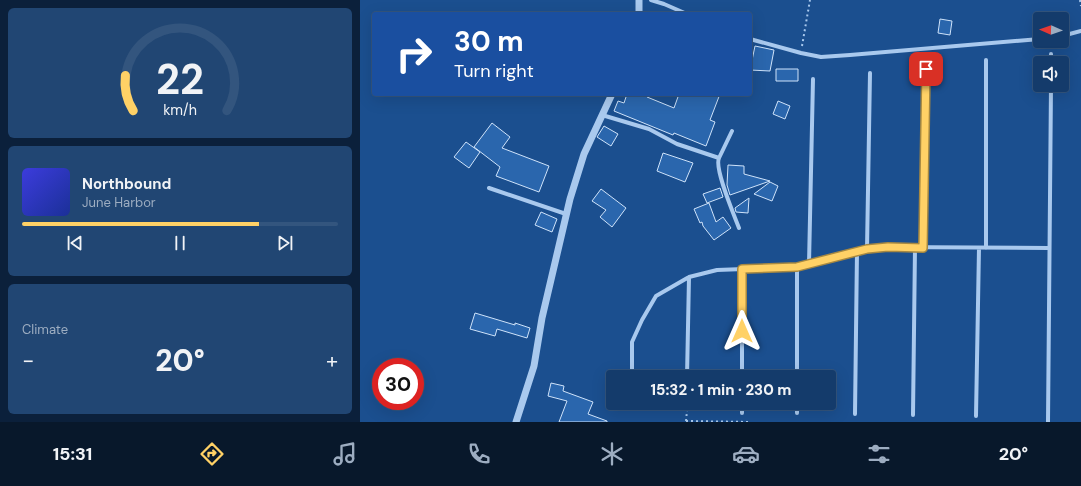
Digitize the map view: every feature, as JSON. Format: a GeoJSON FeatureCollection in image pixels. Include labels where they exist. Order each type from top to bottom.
{"type":"FeatureCollection","features":[{"type":"Feature","properties":{"kind":"street"},"geometry":{"type":"LineString","coordinates":[[639,0],[639,12]]}},
{"type":"Feature","properties":{"kind":"street"},"geometry":{"type":"LineString","coordinates":[[651,0],[682,12]]}},
{"type":"Feature","properties":{"kind":"street"},"geometry":{"type":"LineString","coordinates":[[1069,34],[1081,31]]}},
{"type":"Feature","properties":{"kind":"street"},"geometry":{"type":"LineString","coordinates":[[752,40],[821,57],[850,56],[1033,40]]}},
{"type":"Feature","properties":{"kind":"street"},"geometry":{"type":"LineString","coordinates":[[986,60],[986,248]]}},
{"type":"Feature","properties":{"kind":"street"},"geometry":{"type":"LineString","coordinates":[[923,248],[926,69]]}},
{"type":"Feature","properties":{"kind":"street"},"geometry":{"type":"LineString","coordinates":[[867,249],[870,73]]}},
{"type":"Feature","properties":{"kind":"street"},"geometry":{"type":"LineString","coordinates":[[810,264],[813,79]]}},
{"type":"Feature","properties":{"kind":"street"},"geometry":{"type":"LineString","coordinates":[[1048,422],[1051,92]]}},
{"type":"Feature","properties":{"kind":"street"},"geometry":{"type":"LineString","coordinates":[[516,422],[534,366],[542,318],[566,214],[584,154],[611,96]]}},
{"type":"Feature","properties":{"kind":"street"},"geometry":{"type":"LineString","coordinates":[[601,115],[649,129],[677,144],[719,158]]}},
{"type":"Feature","properties":{"kind":"street"},"geometry":{"type":"LineString","coordinates":[[732,131],[717,164],[723,186],[739,228]]}},
{"type":"Feature","properties":{"kind":"street"},"geometry":{"type":"LineString","coordinates":[[489,188],[566,214]]}},
{"type":"Feature","properties":{"kind":"street"},"geometry":{"type":"LineString","coordinates":[[632,370],[632,342],[642,320],[656,296],[689,277],[717,270],[797,267],[857,251],[888,247],[1050,248]]}},
{"type":"Feature","properties":{"kind":"street"},"geometry":{"type":"LineString","coordinates":[[913,415],[915,247]]}},
{"type":"Feature","properties":{"kind":"street"},"geometry":{"type":"LineString","coordinates":[[976,416],[979,248]]}},
{"type":"Feature","properties":{"kind":"street"},"geometry":{"type":"LineString","coordinates":[[855,414],[857,251]]}},
{"type":"Feature","properties":{"kind":"street"},"geometry":{"type":"LineString","coordinates":[[797,267],[797,370]]}},
{"type":"Feature","properties":{"kind":"street"},"geometry":{"type":"LineString","coordinates":[[742,269],[742,370]]}},
{"type":"Feature","properties":{"kind":"street"},"geometry":{"type":"LineString","coordinates":[[687,370],[689,277]]}},
{"type":"Feature","properties":{"kind":"path"},"geometry":{"type":"LineString","coordinates":[[801,53],[810,0]]}},
{"type":"Feature","properties":{"kind":"path"},"geometry":{"type":"LineString","coordinates":[[1080,0],[1081,6]]}},
{"type":"Feature","properties":{"kind":"path"},"geometry":{"type":"LineString","coordinates":[[686,421],[752,422]]}},
{"type":"Feature","properties":{"kind":"building"},"geometry":{"type":"Polygon","coordinates":[[[940,19],[952,21],[950,35],[938,33],[940,19]]]}},
{"type":"Feature","properties":{"kind":"building"},"geometry":{"type":"Polygon","coordinates":[[[755,46],[774,50],[770,71],[752,70],[755,46]]]}},
{"type":"Feature","properties":{"kind":"building"},"geometry":{"type":"Polygon","coordinates":[[[776,69],[798,69],[798,81],[776,81],[776,69]]]}},
{"type":"Feature","properties":{"kind":"building"},"geometry":{"type":"Polygon","coordinates":[[[626,96],[648,96],[647,97],[674,108],[678,96],[719,96],[710,120],[715,122],[706,146],[674,133],[673,135],[614,111],[618,101],[624,103],[626,96]]]}},
{"type":"Feature","properties":{"kind":"building"},"geometry":{"type":"Polygon","coordinates":[[[778,101],[790,106],[785,119],[773,114],[778,101]]]}},
{"type":"Feature","properties":{"kind":"building"},"geometry":{"type":"Polygon","coordinates":[[[492,123],[510,137],[502,148],[549,166],[539,192],[496,176],[500,167],[474,147],[492,123]]]}},
{"type":"Feature","properties":{"kind":"building"},"geometry":{"type":"Polygon","coordinates":[[[604,126],[618,134],[611,146],[597,137],[604,126]]]}},
{"type":"Feature","properties":{"kind":"building"},"geometry":{"type":"Polygon","coordinates":[[[466,142],[480,152],[469,168],[454,157],[466,142]]]}},
{"type":"Feature","properties":{"kind":"building"},"geometry":{"type":"Polygon","coordinates":[[[663,153],[693,163],[685,182],[657,171],[663,153]]]}},
{"type":"Feature","properties":{"kind":"building"},"geometry":{"type":"Polygon","coordinates":[[[728,165],[744,166],[744,174],[770,181],[730,195],[727,185],[728,165]]]}},
{"type":"Feature","properties":{"kind":"building"},"geometry":{"type":"Polygon","coordinates":[[[770,182],[778,186],[772,201],[754,194],[770,182]]]}},
{"type":"Feature","properties":{"kind":"building"},"geometry":{"type":"Polygon","coordinates":[[[720,188],[723,197],[707,203],[703,194],[720,188]]]}},
{"type":"Feature","properties":{"kind":"building"},"geometry":{"type":"Polygon","coordinates":[[[601,189],[626,208],[612,227],[600,217],[606,210],[592,201],[601,189]]]}},
{"type":"Feature","properties":{"kind":"building"},"geometry":{"type":"Polygon","coordinates":[[[749,198],[748,213],[736,212],[735,208],[749,198]]]}},
{"type":"Feature","properties":{"kind":"building"},"geometry":{"type":"Polygon","coordinates":[[[709,203],[716,222],[723,217],[731,228],[714,240],[703,226],[702,222],[700,223],[694,209],[709,203]]]}},
{"type":"Feature","properties":{"kind":"building"},"geometry":{"type":"Polygon","coordinates":[[[541,212],[557,219],[552,232],[535,225],[541,212]]]}},
{"type":"Feature","properties":{"kind":"building"},"geometry":{"type":"Polygon","coordinates":[[[475,313],[530,328],[527,338],[497,329],[495,336],[470,329],[475,313]]]}},
{"type":"Feature","properties":{"kind":"building"},"geometry":{"type":"Polygon","coordinates":[[[551,383],[564,386],[563,391],[593,402],[588,414],[607,422],[559,422],[567,401],[548,396],[551,383]]]}},
{"type":"Feature","properties":{"kind":"route"},"geometry":{"type":"LineString","coordinates":[[742,331],[742,269],[797,267],[867,249],[888,247],[923,248],[926,69]]}}]}
